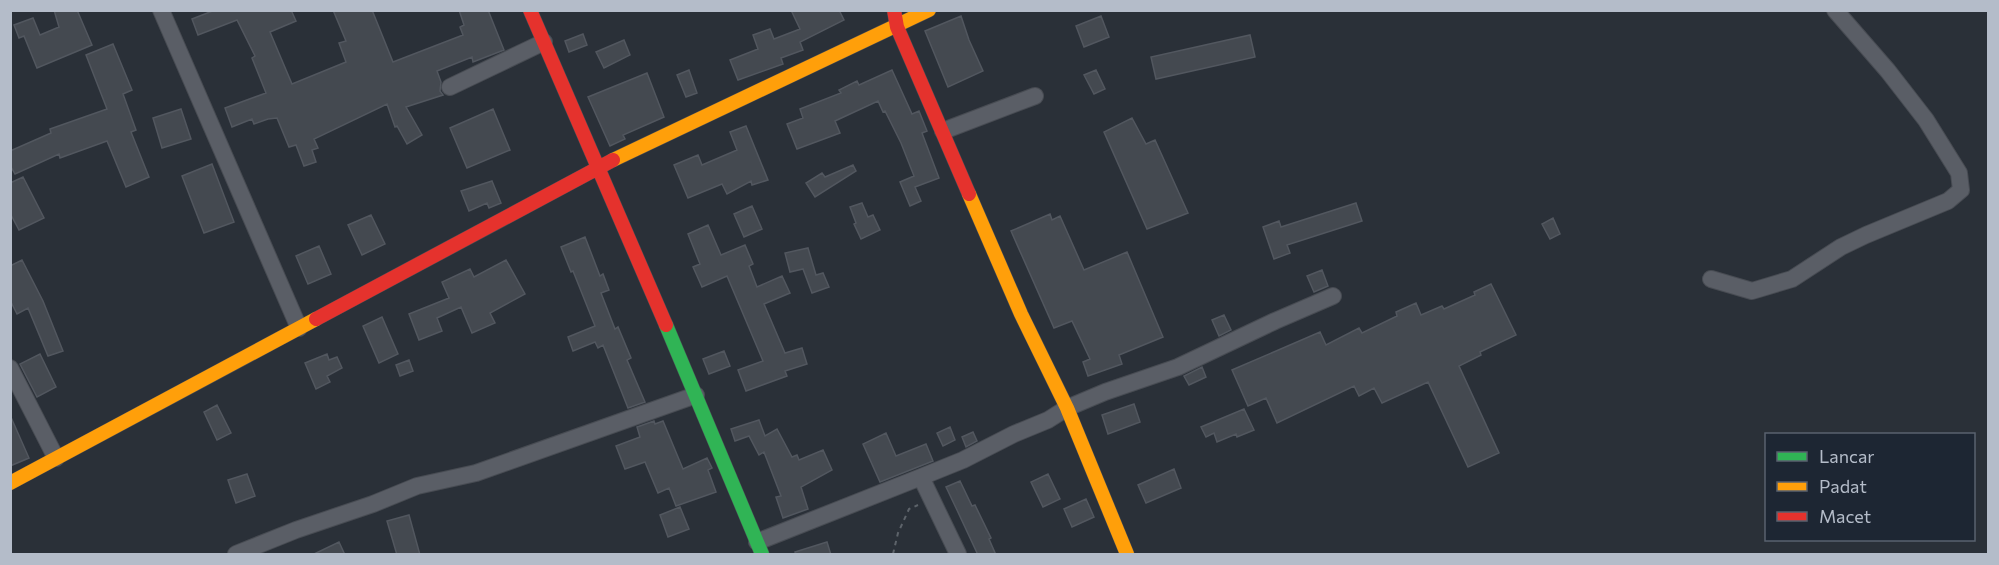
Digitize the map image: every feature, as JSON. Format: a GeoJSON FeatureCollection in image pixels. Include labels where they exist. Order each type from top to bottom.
{"type":"FeatureCollection","features":[{"type":"Feature","properties":{"kind":"street"},"geometry":{"type":"LineString","coordinates":[[160,10],[298,328]]}},
{"type":"Feature","properties":{"kind":"street"},"geometry":{"type":"LineString","coordinates":[[530,10],[696,395],[759,548],[963,460],[1014,434],[1048,420],[1067,408],[1105,392],[1178,367],[1333,296]]}},
{"type":"Feature","properties":{"kind":"street"},"geometry":{"type":"LineString","coordinates":[[894,10],[897,27],[1021,314],[1067,408],[1127,555]]}},
{"type":"Feature","properties":{"kind":"street"},"geometry":{"type":"LineString","coordinates":[[10,483],[598,167],[929,10]]}},
{"type":"Feature","properties":{"kind":"street"},"geometry":{"type":"LineString","coordinates":[[1711,279],[1752,291],[1792,279],[1841,247],[1948,201],[1961,190],[1959,173],[1926,120],[1888,71],[1835,10]]}},
{"type":"Feature","properties":{"kind":"street"},"geometry":{"type":"LineString","coordinates":[[450,87],[544,42]]}},
{"type":"Feature","properties":{"kind":"street"},"geometry":{"type":"LineString","coordinates":[[943,131],[1035,96]]}},
{"type":"Feature","properties":{"kind":"street"},"geometry":{"type":"LineString","coordinates":[[10,368],[56,458]]}},
{"type":"Feature","properties":{"kind":"street"},"geometry":{"type":"LineString","coordinates":[[236,555],[296,530],[373,504],[417,486],[452,480],[487,469],[696,395]]}},
{"type":"Feature","properties":{"kind":"street"},"geometry":{"type":"LineString","coordinates":[[921,477],[958,555]]}},
{"type":"Feature","properties":{"kind":"path"},"geometry":{"type":"LineString","coordinates":[[893,555],[898,533],[909,509],[932,498]]}},
{"type":"Feature","properties":{"kind":"building"},"geometry":{"type":"Polygon","coordinates":[[[54,10],[77,10],[92,45],[37,68],[24,36],[19,38],[14,25],[33,18],[40,35],[59,27],[54,10]]]}},
{"type":"Feature","properties":{"kind":"building"},"geometry":{"type":"Polygon","coordinates":[[[215,10],[291,10],[296,21],[270,32],[292,84],[346,62],[339,43],[346,41],[333,10],[372,10],[393,62],[463,35],[460,27],[464,25],[459,10],[488,10],[504,50],[473,62],[472,57],[437,71],[441,82],[440,91],[443,95],[406,107],[422,135],[407,144],[397,126],[395,127],[387,104],[314,139],[318,148],[312,150],[316,162],[304,166],[296,145],[289,147],[277,118],[254,124],[252,119],[232,127],[225,108],[266,93],[252,58],[255,56],[237,20],[198,35],[192,19],[215,10]]]}},
{"type":"Feature","properties":{"kind":"building"},"geometry":{"type":"Polygon","coordinates":[[[791,10],[839,10],[844,20],[800,42],[803,50],[781,58],[783,64],[738,80],[730,60],[758,49],[753,35],[770,29],[774,39],[800,29],[791,10]]]}},
{"type":"Feature","properties":{"kind":"building"},"geometry":{"type":"Polygon","coordinates":[[[961,16],[983,71],[948,87],[925,31],[961,16]]]}},
{"type":"Feature","properties":{"kind":"building"},"geometry":{"type":"Polygon","coordinates":[[[1101,16],[1109,37],[1084,47],[1076,26],[1101,16]]]}},
{"type":"Feature","properties":{"kind":"building"},"geometry":{"type":"Polygon","coordinates":[[[583,34],[587,45],[569,52],[565,41],[583,34]]]}},
{"type":"Feature","properties":{"kind":"building"},"geometry":{"type":"Polygon","coordinates":[[[1250,35],[1255,57],[1156,79],[1151,57],[1250,35]]]}},
{"type":"Feature","properties":{"kind":"building"},"geometry":{"type":"Polygon","coordinates":[[[624,40],[630,55],[604,68],[596,52],[624,40]]]}},
{"type":"Feature","properties":{"kind":"building"},"geometry":{"type":"Polygon","coordinates":[[[113,44],[132,90],[123,94],[136,130],[131,132],[149,177],[126,187],[107,141],[60,158],[59,154],[15,174],[10,165],[10,151],[51,133],[50,129],[107,109],[86,55],[113,44]]]}},
{"type":"Feature","properties":{"kind":"building"},"geometry":{"type":"Polygon","coordinates":[[[689,70],[697,93],[686,97],[677,75],[689,70]]]}},
{"type":"Feature","properties":{"kind":"building"},"geometry":{"type":"Polygon","coordinates":[[[892,70],[912,114],[919,111],[927,131],[922,133],[939,178],[915,187],[921,201],[910,206],[900,182],[914,176],[901,143],[878,101],[835,121],[840,133],[797,149],[787,124],[803,118],[800,109],[841,93],[839,90],[857,81],[859,85],[892,70]]]}},
{"type":"Feature","properties":{"kind":"building"},"geometry":{"type":"Polygon","coordinates":[[[1096,70],[1105,89],[1094,94],[1084,75],[1096,70]]]}},
{"type":"Feature","properties":{"kind":"building"},"geometry":{"type":"Polygon","coordinates":[[[647,73],[664,117],[623,135],[625,139],[610,146],[588,97],[647,73]]]}},
{"type":"Feature","properties":{"kind":"building"},"geometry":{"type":"Polygon","coordinates":[[[181,109],[191,139],[162,148],[153,118],[181,109]]]}},
{"type":"Feature","properties":{"kind":"building"},"geometry":{"type":"Polygon","coordinates":[[[493,109],[510,150],[467,168],[450,128],[493,109]]]}},
{"type":"Feature","properties":{"kind":"building"},"geometry":{"type":"Polygon","coordinates":[[[1132,118],[1146,144],[1155,140],[1188,213],[1147,229],[1104,132],[1132,118]]]}},
{"type":"Feature","properties":{"kind":"building"},"geometry":{"type":"Polygon","coordinates":[[[746,126],[768,180],[752,185],[751,181],[727,194],[722,184],[688,198],[674,165],[698,155],[702,165],[737,150],[730,132],[746,126]]]}},
{"type":"Feature","properties":{"kind":"building"},"geometry":{"type":"Polygon","coordinates":[[[212,164],[234,222],[204,233],[182,176],[212,164]]]}},
{"type":"Feature","properties":{"kind":"building"},"geometry":{"type":"Polygon","coordinates":[[[853,165],[856,171],[815,197],[806,183],[822,173],[825,177],[853,165]]]}},
{"type":"Feature","properties":{"kind":"building"},"geometry":{"type":"Polygon","coordinates":[[[23,177],[44,218],[19,230],[10,213],[10,183],[23,177]]]}},
{"type":"Feature","properties":{"kind":"building"},"geometry":{"type":"Polygon","coordinates":[[[492,181],[501,203],[489,208],[487,203],[469,211],[461,191],[492,181]]]}},
{"type":"Feature","properties":{"kind":"building"},"geometry":{"type":"Polygon","coordinates":[[[862,203],[868,217],[873,215],[880,230],[861,239],[850,207],[862,203]]]}},
{"type":"Feature","properties":{"kind":"building"},"geometry":{"type":"Polygon","coordinates":[[[1356,203],[1362,221],[1287,245],[1290,253],[1274,259],[1263,227],[1279,221],[1281,227],[1356,203]]]}},
{"type":"Feature","properties":{"kind":"building"},"geometry":{"type":"Polygon","coordinates":[[[752,206],[762,229],[744,237],[734,214],[752,206]]]}},
{"type":"Feature","properties":{"kind":"building"},"geometry":{"type":"Polygon","coordinates":[[[1050,214],[1052,220],[1060,216],[1084,270],[1127,252],[1163,337],[1119,355],[1122,364],[1088,376],[1083,362],[1090,359],[1072,321],[1054,328],[1011,231],[1050,214]]]}},
{"type":"Feature","properties":{"kind":"building"},"geometry":{"type":"Polygon","coordinates":[[[371,215],[385,244],[362,255],[348,225],[371,215]]]}},
{"type":"Feature","properties":{"kind":"building"},"geometry":{"type":"Polygon","coordinates":[[[1553,218],[1560,234],[1550,239],[1542,224],[1553,218]]]}},
{"type":"Feature","properties":{"kind":"building"},"geometry":{"type":"Polygon","coordinates":[[[708,225],[721,255],[745,245],[753,264],[749,266],[757,287],[782,276],[790,293],[764,304],[785,353],[802,348],[807,364],[785,371],[787,376],[746,391],[738,370],[763,361],[727,276],[702,287],[693,267],[700,264],[688,234],[708,225]]]}},
{"type":"Feature","properties":{"kind":"building"},"geometry":{"type":"Polygon","coordinates":[[[585,237],[600,276],[603,274],[609,290],[601,293],[615,329],[618,327],[631,358],[627,360],[645,402],[628,408],[603,345],[598,348],[595,342],[573,351],[568,337],[595,326],[561,247],[585,237]]]}},
{"type":"Feature","properties":{"kind":"building"},"geometry":{"type":"Polygon","coordinates":[[[319,246],[331,274],[308,284],[296,256],[319,246]]]}},
{"type":"Feature","properties":{"kind":"building"},"geometry":{"type":"Polygon","coordinates":[[[808,248],[816,275],[823,273],[829,287],[812,293],[803,269],[790,272],[785,253],[808,248]]]}},
{"type":"Feature","properties":{"kind":"building"},"geometry":{"type":"Polygon","coordinates":[[[22,260],[43,301],[63,351],[48,356],[28,308],[17,314],[10,300],[10,266],[22,260]]]}},
{"type":"Feature","properties":{"kind":"building"},"geometry":{"type":"Polygon","coordinates":[[[506,260],[525,294],[490,313],[495,323],[472,333],[461,307],[437,318],[442,331],[419,340],[409,314],[449,298],[442,282],[470,269],[474,277],[506,260]]]}},
{"type":"Feature","properties":{"kind":"building"},"geometry":{"type":"Polygon","coordinates":[[[1322,270],[1328,286],[1314,292],[1307,276],[1322,270]]]}},
{"type":"Feature","properties":{"kind":"building"},"geometry":{"type":"Polygon","coordinates":[[[1491,284],[1516,335],[1480,352],[1481,355],[1459,366],[1499,453],[1468,467],[1428,382],[1382,403],[1374,388],[1359,396],[1354,386],[1277,423],[1266,398],[1248,406],[1232,370],[1320,332],[1326,345],[1359,328],[1362,333],[1397,316],[1396,312],[1416,303],[1421,315],[1442,306],[1444,309],[1475,295],[1474,292],[1491,284]]]}},
{"type":"Feature","properties":{"kind":"building"},"geometry":{"type":"Polygon","coordinates":[[[1224,315],[1231,330],[1219,336],[1212,320],[1224,315]]]}},
{"type":"Feature","properties":{"kind":"building"},"geometry":{"type":"Polygon","coordinates":[[[382,317],[398,354],[379,363],[363,326],[382,317]]]}},
{"type":"Feature","properties":{"kind":"building"},"geometry":{"type":"Polygon","coordinates":[[[724,351],[730,366],[709,374],[703,359],[724,351]]]}},
{"type":"Feature","properties":{"kind":"building"},"geometry":{"type":"Polygon","coordinates":[[[40,354],[56,387],[37,397],[20,364],[40,354]]]}},
{"type":"Feature","properties":{"kind":"building"},"geometry":{"type":"Polygon","coordinates":[[[327,354],[329,360],[337,357],[342,368],[327,376],[330,382],[316,389],[305,363],[327,354]]]}},
{"type":"Feature","properties":{"kind":"building"},"geometry":{"type":"Polygon","coordinates":[[[409,360],[413,371],[400,376],[396,365],[409,360]]]}},
{"type":"Feature","properties":{"kind":"building"},"geometry":{"type":"Polygon","coordinates":[[[1202,367],[1206,377],[1189,385],[1184,376],[1202,367]]]}},
{"type":"Feature","properties":{"kind":"building"},"geometry":{"type":"Polygon","coordinates":[[[1134,404],[1140,422],[1108,434],[1102,415],[1134,404]]]}},
{"type":"Feature","properties":{"kind":"building"},"geometry":{"type":"Polygon","coordinates":[[[217,405],[231,433],[217,440],[204,412],[217,405]]]}},
{"type":"Feature","properties":{"kind":"building"},"geometry":{"type":"Polygon","coordinates":[[[1244,409],[1254,430],[1217,442],[1214,433],[1206,437],[1201,427],[1244,409]]]}},
{"type":"Feature","properties":{"kind":"building"},"geometry":{"type":"Polygon","coordinates":[[[10,415],[29,458],[10,466],[10,415]]]}},
{"type":"Feature","properties":{"kind":"building"},"geometry":{"type":"Polygon","coordinates":[[[759,420],[765,436],[777,429],[792,457],[797,455],[799,460],[823,450],[832,470],[801,487],[808,509],[783,518],[776,497],[781,496],[764,452],[759,455],[749,436],[735,441],[731,429],[759,420]]]}},
{"type":"Feature","properties":{"kind":"building"},"geometry":{"type":"Polygon","coordinates":[[[654,421],[655,424],[663,421],[683,469],[707,458],[712,468],[708,470],[716,492],[676,506],[669,488],[658,493],[645,462],[625,469],[616,446],[640,437],[637,427],[654,421]]]}},
{"type":"Feature","properties":{"kind":"building"},"geometry":{"type":"Polygon","coordinates":[[[950,427],[955,440],[943,446],[937,433],[950,427]]]}},
{"type":"Feature","properties":{"kind":"building"},"geometry":{"type":"Polygon","coordinates":[[[973,432],[977,441],[966,447],[962,437],[973,432]]]}},
{"type":"Feature","properties":{"kind":"building"},"geometry":{"type":"Polygon","coordinates":[[[886,433],[896,456],[926,444],[933,461],[880,482],[863,444],[886,433]]]}},
{"type":"Feature","properties":{"kind":"building"},"geometry":{"type":"Polygon","coordinates":[[[1174,469],[1181,488],[1146,503],[1138,485],[1174,469]]]}},
{"type":"Feature","properties":{"kind":"building"},"geometry":{"type":"Polygon","coordinates":[[[247,474],[255,496],[236,503],[228,480],[247,474]]]}},
{"type":"Feature","properties":{"kind":"building"},"geometry":{"type":"Polygon","coordinates":[[[1048,474],[1060,499],[1043,507],[1031,482],[1048,474]]]}},
{"type":"Feature","properties":{"kind":"building"},"geometry":{"type":"Polygon","coordinates":[[[960,481],[972,506],[975,505],[991,538],[989,539],[996,555],[978,555],[946,487],[960,481]]]}},
{"type":"Feature","properties":{"kind":"building"},"geometry":{"type":"Polygon","coordinates":[[[1086,499],[1094,517],[1072,527],[1064,509],[1086,499]]]}},
{"type":"Feature","properties":{"kind":"building"},"geometry":{"type":"Polygon","coordinates":[[[680,507],[689,529],[668,537],[660,515],[680,507]]]}},
{"type":"Feature","properties":{"kind":"building"},"geometry":{"type":"Polygon","coordinates":[[[409,515],[420,555],[397,555],[387,521],[409,515]]]}},
{"type":"Feature","properties":{"kind":"building"},"geometry":{"type":"Polygon","coordinates":[[[339,542],[345,555],[312,555],[339,542]]]}},
{"type":"Feature","properties":{"kind":"building"},"geometry":{"type":"Polygon","coordinates":[[[827,542],[831,555],[796,555],[795,552],[827,542]]]}},
{"type":"Feature","properties":{"kind":"traffic: fast"},"geometry":{"type":"LineString","coordinates":[[666,325],[762,554]]}},
{"type":"Feature","properties":{"kind":"traffic: slow"},"geometry":{"type":"LineString","coordinates":[[613,160],[929,10]]}},
{"type":"Feature","properties":{"kind":"traffic: slow"},"geometry":{"type":"LineString","coordinates":[[969,194],[1021,314],[1067,408],[1127,554]]}},
{"type":"Feature","properties":{"kind":"traffic: slow"},"geometry":{"type":"LineString","coordinates":[[10,483],[316,319]]}},
{"type":"Feature","properties":{"kind":"traffic: jam"},"geometry":{"type":"LineString","coordinates":[[530,10],[666,325]]}},
{"type":"Feature","properties":{"kind":"traffic: jam"},"geometry":{"type":"LineString","coordinates":[[894,10],[897,27],[969,194]]}},
{"type":"Feature","properties":{"kind":"traffic: jam"},"geometry":{"type":"LineString","coordinates":[[316,319],[613,160]]}}]}
